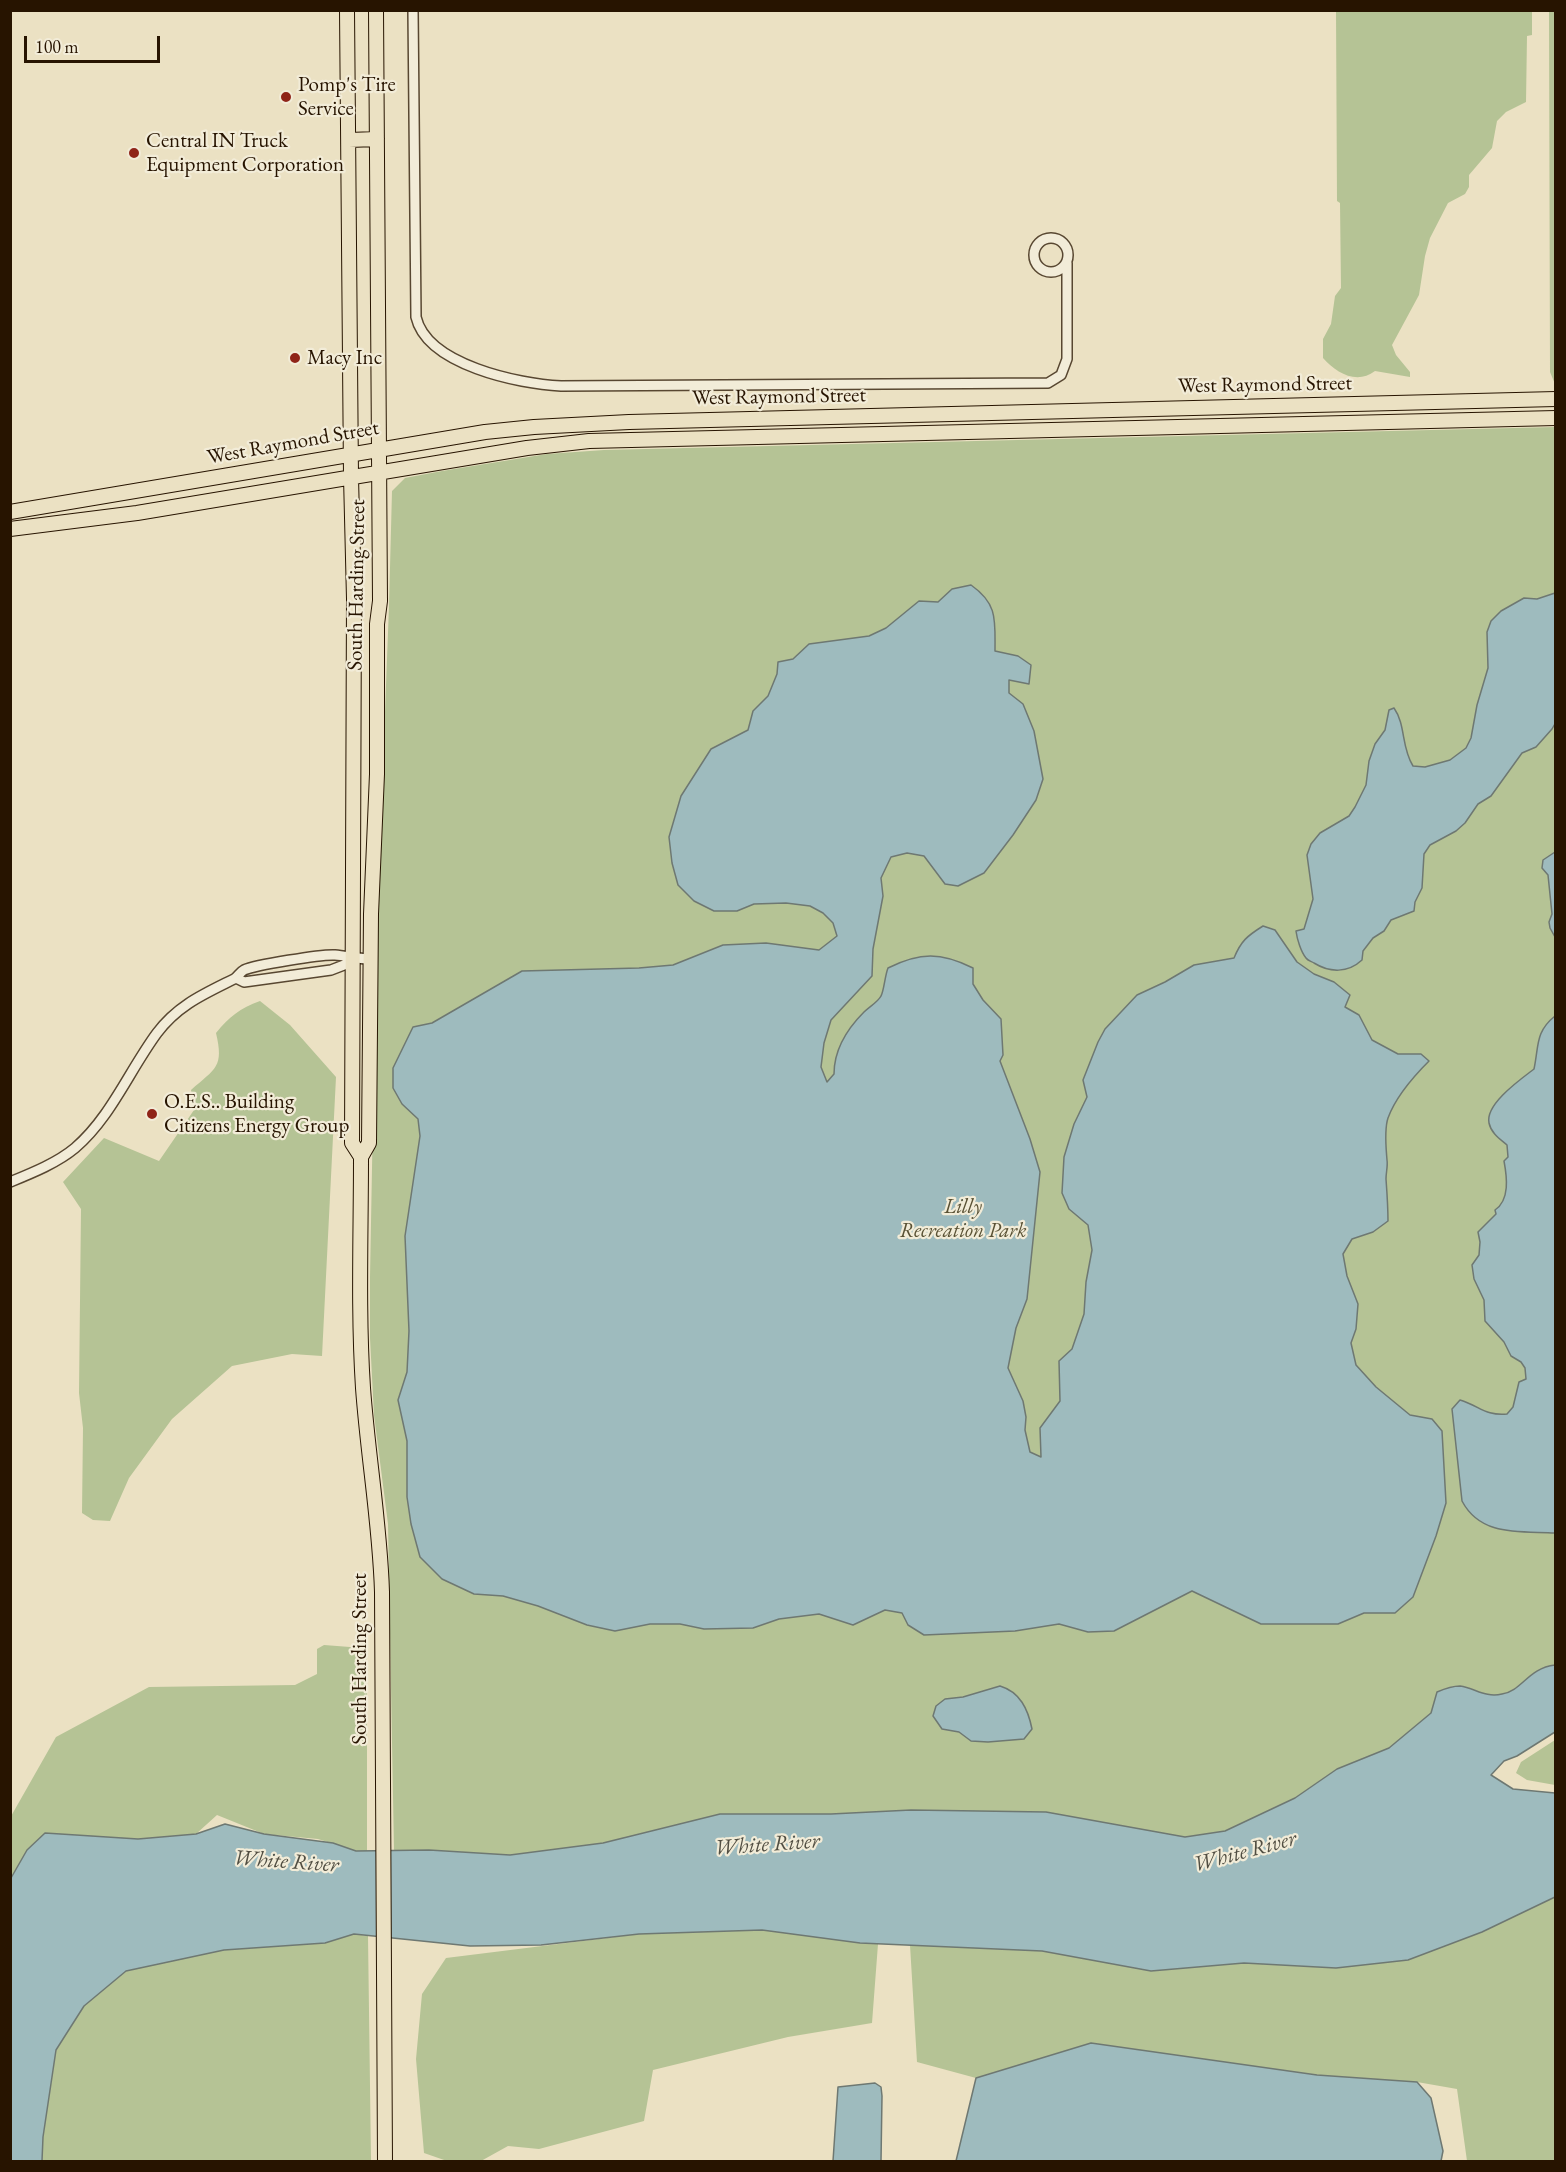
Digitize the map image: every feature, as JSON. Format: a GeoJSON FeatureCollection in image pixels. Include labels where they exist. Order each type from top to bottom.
{"type":"FeatureCollection","features":[{"type":"Feature","properties":{"kind":"main road","name":"South Harding Street"},"geometry":{"type":"LineString","coordinates":[[347,10],[354,676],[352,1143],[361,1156]]}},
{"type":"Feature","properties":{"kind":"main road","name":"South Harding Street"},"geometry":{"type":"LineString","coordinates":[[376,10],[380,601],[377,624],[377,774],[371,914],[369,1143],[361,1156],[361,1350],[366,1423],[381,1561],[385,2162]]}},
{"type":"Feature","properties":{"kind":"main road"},"geometry":{"type":"LineString","coordinates":[[349,140],[377,139]]}},
{"type":"Feature","properties":{"kind":"main road","name":"West Raymond Street"},"geometry":{"type":"LineString","coordinates":[[10,512],[485,432],[577,424],[1556,399]]}},
{"type":"Feature","properties":{"kind":"main road"},"geometry":{"type":"LineString","coordinates":[[1028,412],[1029,431]]}},
{"type":"Feature","properties":{"kind":"main road","name":"West Raymond Street"},"geometry":{"type":"LineString","coordinates":[[10,530],[137,513],[527,448],[589,441],[1556,418]]}},
{"type":"Feature","properties":{"kind":"main road"},"geometry":{"type":"LineString","coordinates":[[354,676],[377,678]]}},
{"type":"Feature","properties":{"kind":"street"},"geometry":{"type":"LineString","coordinates":[[414,10],[417,317],[423,334],[433,344],[472,366],[519,381],[561,386],[1048,383],[1058,378],[1066,366],[1069,252],[1063,242],[1053,238],[1042,240],[1034,252],[1035,262],[1043,270],[1056,272],[1067,288]]}},
{"type":"Feature","properties":{"kind":"street"},"geometry":{"type":"LineString","coordinates":[[1056,272],[1067,263]]}},
{"type":"Feature","properties":{"kind":"street"},"geometry":{"type":"LineString","coordinates":[[10,1182],[38,1170],[74,1149],[99,1124],[156,1034],[202,993],[236,978],[243,970],[327,955],[371,959]]}},
{"type":"Feature","properties":{"kind":"street"},"geometry":{"type":"LineString","coordinates":[[236,978],[244,982],[331,970],[354,959]]}},
{"type":"Feature","properties":{"kind":"green space"},"geometry":{"type":"Polygon","coordinates":[[[1336,11],[1532,11],[1532,35],[1527,36],[1526,102],[1506,112],[1497,121],[1492,148],[1469,175],[1469,187],[1465,194],[1448,203],[1430,238],[1419,295],[1392,345],[1396,355],[1410,372],[1410,377],[1375,371],[1361,377],[1354,377],[1340,372],[1323,358],[1323,339],[1331,324],[1335,296],[1341,288],[1340,203],[1337,201],[1336,11]]]}},
{"type":"Feature","properties":{"kind":"green space"},"geometry":{"type":"Polygon","coordinates":[[[1549,11],[1556,11],[1555,384],[1550,372],[1549,11]]]}},
{"type":"Feature","properties":{"kind":"green space","name":"Lilly Recreation Park"},"geometry":{"type":"Polygon","coordinates":[[[1555,427],[1555,1665],[1538,1670],[1515,1689],[1502,1694],[1485,1694],[1460,1686],[1437,1692],[1431,1713],[1389,1748],[1337,1769],[1295,1798],[1225,1831],[1185,1837],[1117,1826],[911,1810],[831,1814],[720,1814],[603,1843],[510,1855],[430,1850],[394,1851],[388,1524],[374,1415],[370,1338],[376,950],[392,491],[405,478],[547,454],[604,450],[1555,427]]]}},
{"type":"Feature","properties":{"kind":"green space"},"geometry":{"type":"Polygon","coordinates":[[[260,1001],[290,1025],[336,1077],[322,1356],[292,1354],[232,1366],[172,1419],[129,1478],[110,1521],[93,1520],[82,1513],[83,1428],[79,1393],[81,1209],[63,1182],[104,1138],[159,1161],[194,1110],[191,1090],[216,1066],[219,1053],[216,1033],[235,1014],[260,1001]]]}},
{"type":"Feature","properties":{"kind":"green space"},"geometry":{"type":"Polygon","coordinates":[[[324,1645],[363,1648],[367,1654],[367,1851],[356,1851],[318,1839],[264,1834],[217,1815],[196,1834],[138,1839],[45,1833],[27,1850],[11,1878],[10,1818],[56,1737],[149,1687],[295,1685],[317,1674],[317,1649],[324,1645]]]}},
{"type":"Feature","properties":{"kind":"green space"},"geometry":{"type":"Polygon","coordinates":[[[1555,1740],[1555,1785],[1527,1780],[1516,1773],[1521,1762],[1555,1740]]]}},
{"type":"Feature","properties":{"kind":"green space"},"geometry":{"type":"Polygon","coordinates":[[[1555,1897],[1555,2161],[1467,2161],[1457,2089],[1417,2082],[1317,2075],[1091,2043],[976,2078],[917,2062],[910,1945],[1042,1951],[1151,1971],[1244,1963],[1336,1968],[1408,1960],[1482,1932],[1555,1897]]]}},
{"type":"Feature","properties":{"kind":"green space"},"geometry":{"type":"Polygon","coordinates":[[[762,1930],[878,1944],[872,2023],[788,2037],[653,2070],[644,2121],[539,2149],[508,2146],[481,2161],[447,2161],[424,2153],[416,2059],[422,1994],[446,1958],[639,1934],[762,1930]]]}},
{"type":"Feature","properties":{"kind":"green space"},"geometry":{"type":"Polygon","coordinates":[[[354,1934],[368,1936],[371,2161],[42,2162],[43,2137],[56,2050],[84,2006],[126,1971],[224,1950],[325,1943],[354,1934]]]}},
{"type":"Feature","properties":{"kind":"water"},"geometry":{"type":"Polygon","coordinates":[[[971,585],[986,599],[993,614],[995,651],[1018,656],[1031,665],[1029,684],[1009,680],[1009,693],[1023,704],[1034,731],[1043,779],[1036,800],[984,873],[958,886],[945,884],[924,856],[907,853],[891,857],[881,878],[883,896],[873,949],[872,976],[831,1020],[824,1043],[821,1067],[827,1082],[834,1074],[836,1057],[847,1033],[881,996],[888,968],[910,959],[930,956],[951,959],[973,968],[973,984],[983,1000],[1001,1019],[1003,1055],[1000,1061],[1040,1172],[1027,1299],[1016,1328],[1008,1368],[1023,1401],[1026,1417],[1025,1430],[1030,1452],[1041,1457],[1040,1428],[1060,1401],[1059,1361],[1072,1349],[1084,1314],[1086,1282],[1092,1250],[1088,1225],[1069,1209],[1062,1193],[1064,1157],[1074,1124],[1087,1097],[1083,1080],[1098,1042],[1105,1029],[1137,995],[1194,965],[1234,958],[1245,939],[1263,926],[1275,930],[1297,962],[1314,974],[1334,982],[1350,995],[1345,1007],[1359,1015],[1372,1040],[1398,1054],[1421,1054],[1429,1061],[1400,1095],[1391,1110],[1387,1123],[1388,1221],[1373,1232],[1352,1239],[1343,1254],[1347,1276],[1358,1304],[1356,1329],[1351,1343],[1356,1365],[1376,1387],[1410,1415],[1432,1419],[1442,1431],[1446,1503],[1413,1597],[1395,1613],[1364,1613],[1338,1624],[1261,1624],[1192,1591],[1114,1631],[1088,1632],[1059,1624],[1015,1631],[924,1635],[908,1625],[902,1613],[885,1610],[853,1625],[819,1614],[779,1619],[753,1628],[704,1629],[680,1624],[650,1624],[615,1631],[587,1625],[538,1606],[503,1596],[474,1594],[442,1579],[420,1557],[411,1524],[407,1497],[407,1441],[398,1400],[407,1372],[409,1331],[405,1236],[420,1136],[418,1119],[402,1104],[393,1088],[393,1068],[413,1027],[432,1023],[522,971],[673,965],[723,945],[766,943],[819,950],[837,936],[833,923],[823,913],[810,906],[786,903],[754,904],[737,911],[714,911],[694,901],[678,885],[672,863],[669,837],[681,796],[711,749],[748,730],[753,711],[768,696],[777,674],[778,662],[793,659],[809,644],[869,636],[886,628],[919,601],[938,602],[952,589],[971,585]]]}},
{"type":"Feature","properties":{"kind":"water"},"geometry":{"type":"Polygon","coordinates":[[[1555,593],[1556,722],[1552,729],[1536,747],[1522,753],[1491,796],[1478,804],[1465,823],[1456,831],[1430,845],[1424,854],[1422,888],[1415,902],[1414,911],[1391,920],[1384,931],[1373,938],[1363,951],[1362,960],[1351,967],[1339,970],[1326,969],[1308,960],[1301,949],[1296,931],[1304,929],[1313,899],[1307,855],[1311,844],[1320,833],[1349,816],[1355,807],[1366,785],[1369,761],[1375,744],[1385,730],[1389,710],[1394,708],[1398,715],[1409,759],[1413,766],[1425,767],[1450,760],[1466,748],[1471,738],[1477,705],[1488,668],[1487,632],[1491,621],[1501,611],[1524,598],[1537,599],[1555,593]]]}},
{"type":"Feature","properties":{"kind":"water"},"geometry":{"type":"Polygon","coordinates":[[[1555,852],[1555,937],[1549,922],[1552,914],[1548,875],[1542,868],[1543,860],[1555,852]]]}},
{"type":"Feature","properties":{"kind":"water"},"geometry":{"type":"Polygon","coordinates":[[[1555,1016],[1555,1533],[1502,1530],[1480,1521],[1470,1513],[1462,1501],[1452,1409],[1460,1400],[1488,1412],[1507,1414],[1513,1407],[1519,1382],[1526,1379],[1525,1368],[1521,1362],[1511,1356],[1504,1342],[1485,1321],[1484,1300],[1474,1279],[1472,1265],[1479,1255],[1478,1232],[1496,1214],[1495,1210],[1503,1200],[1506,1188],[1504,1161],[1508,1157],[1507,1145],[1492,1130],[1489,1116],[1498,1100],[1534,1069],[1541,1034],[1555,1016]]]}},
{"type":"Feature","properties":{"kind":"water","name":"White River"},"geometry":{"type":"Polygon","coordinates":[[[1555,1665],[1555,1732],[1517,1756],[1504,1761],[1491,1775],[1513,1789],[1555,1793],[1555,1897],[1482,1932],[1408,1960],[1336,1968],[1244,1963],[1151,1971],[1042,1951],[860,1943],[762,1930],[639,1934],[541,1945],[470,1946],[354,1934],[325,1943],[224,1950],[126,1971],[84,2006],[56,2050],[43,2137],[42,2161],[11,2162],[11,1878],[27,1850],[45,1833],[138,1839],[196,1834],[225,1824],[264,1834],[333,1843],[356,1851],[429,1850],[510,1855],[603,1843],[720,1814],[831,1814],[911,1810],[1046,1812],[1185,1837],[1225,1831],[1295,1798],[1337,1769],[1389,1748],[1431,1713],[1437,1692],[1460,1686],[1485,1694],[1502,1694],[1515,1689],[1538,1670],[1555,1665]]]}},
{"type":"Feature","properties":{"kind":"water"},"geometry":{"type":"Polygon","coordinates":[[[1000,1686],[1013,1692],[1025,1708],[1032,1729],[1024,1739],[971,1741],[959,1732],[942,1729],[933,1716],[936,1706],[945,1699],[963,1697],[1000,1686]]]}},
{"type":"Feature","properties":{"kind":"water"},"geometry":{"type":"Polygon","coordinates":[[[1091,2043],[1317,2075],[1417,2082],[1431,2098],[1443,2151],[1441,2161],[956,2161],[976,2078],[1091,2043]]]}},
{"type":"Feature","properties":{"kind":"water"},"geometry":{"type":"Polygon","coordinates":[[[875,2083],[881,2087],[882,2096],[881,2161],[833,2161],[838,2087],[875,2083]]]}},
{"type":"Feature","properties":{"kind":"place","name":"Pomp's Tire Service"},"geometry":{"type":"Point","coordinates":[286,97]}},
{"type":"Feature","properties":{"kind":"place","name":"Central IN Truck Equipment Corporation"},"geometry":{"type":"Point","coordinates":[134,153]}},
{"type":"Feature","properties":{"kind":"place","name":"Macy Inc"},"geometry":{"type":"Point","coordinates":[295,358]}},
{"type":"Feature","properties":{"kind":"place","name":"O.E.S.. Building Citizens Energy Group"},"geometry":{"type":"Point","coordinates":[152,1114]}}]}
